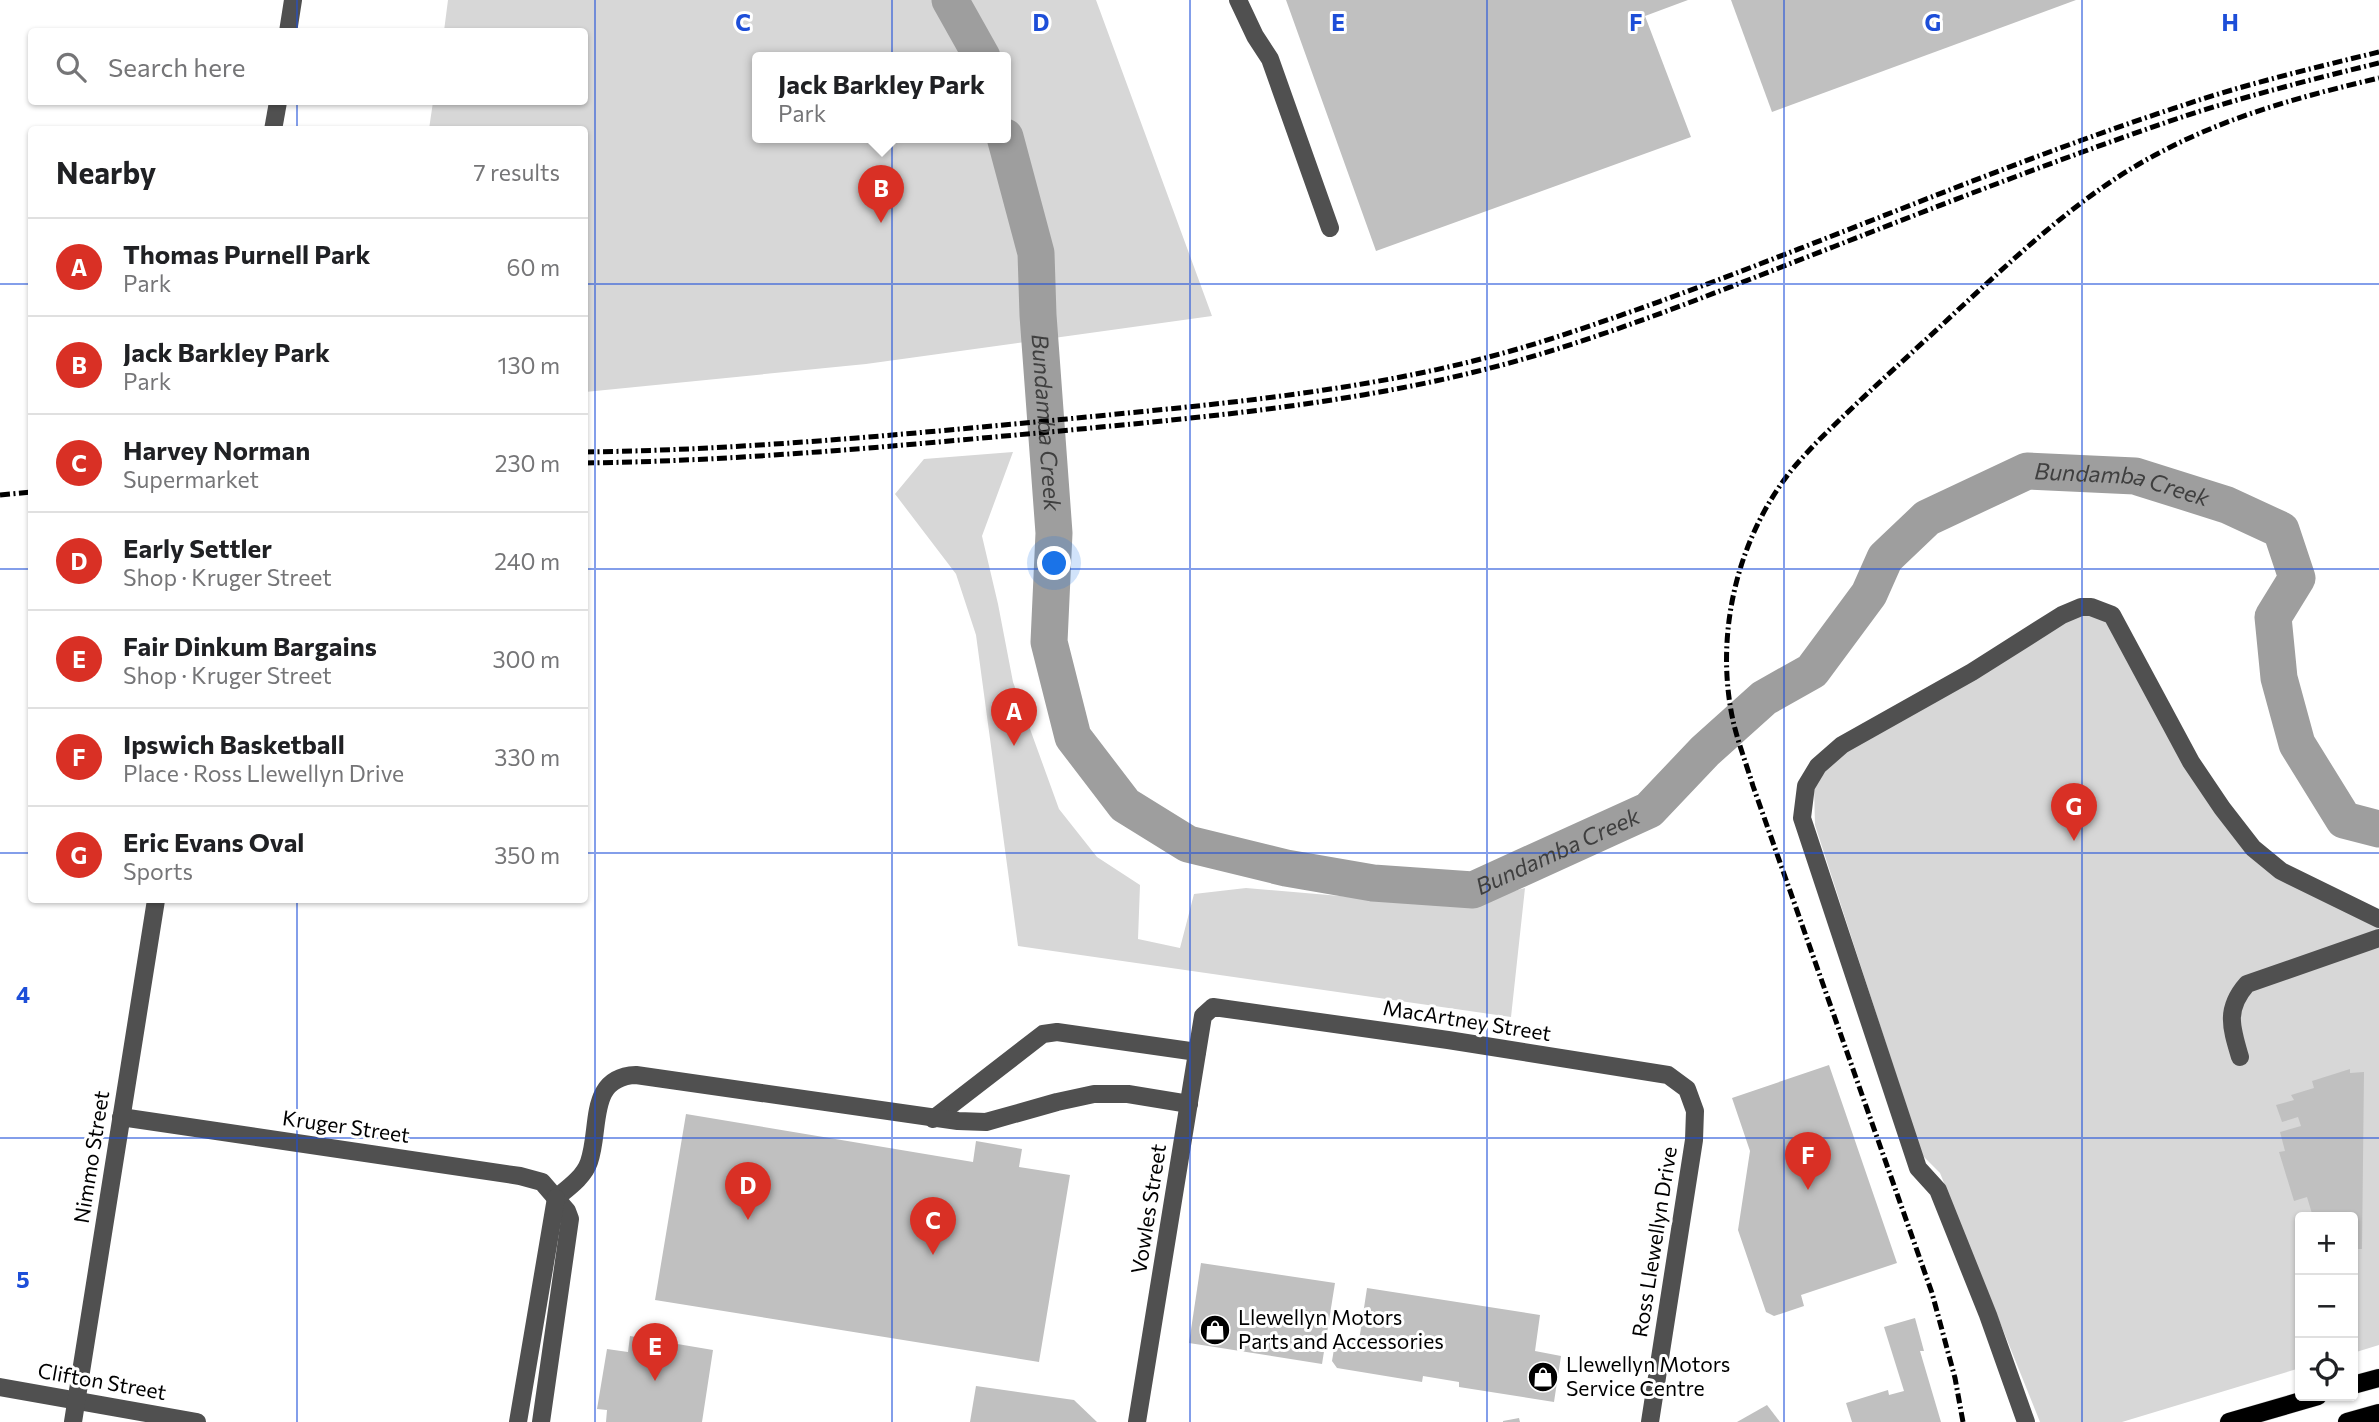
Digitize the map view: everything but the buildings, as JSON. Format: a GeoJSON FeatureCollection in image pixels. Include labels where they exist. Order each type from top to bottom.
{"type":"FeatureCollection","features":[{"type":"Feature","properties":{"kind":"main road"},"geometry":{"type":"LineString","coordinates":[[2358,1384],[2379,1378]]}},
{"type":"Feature","properties":{"kind":"main road"},"geometry":{"type":"LineString","coordinates":[[2230,1422],[2301,1401]]}},
{"type":"Feature","properties":{"kind":"main road"},"geometry":{"type":"LineString","coordinates":[[2347,1422],[2379,1413]]}},
{"type":"Feature","properties":{"kind":"street"},"geometry":{"type":"LineString","coordinates":[[289,28],[293,0]]}},
{"type":"Feature","properties":{"kind":"street"},"geometry":{"type":"LineString","coordinates":[[1238,0],[1255,36],[1270,59],[1330,228]]}},
{"type":"Feature","properties":{"kind":"street"},"geometry":{"type":"LineString","coordinates":[[274,126],[277,105]]}},
{"type":"Feature","properties":{"kind":"street"},"geometry":{"type":"LineString","coordinates":[[2026,1422],[1988,1315],[1938,1190],[1918,1168],[1802,818],[1806,786],[1818,766],[1842,745],[1972,672],[2062,615],[2081,607],[2103,610],[2112,615],[2191,762],[2253,848],[2281,871],[2379,919]]}},
{"type":"Feature","properties":{"kind":"street","name":"Nimmo Street"},"geometry":{"type":"LineString","coordinates":[[73,1422],[156,903]]}},
{"type":"Feature","properties":{"kind":"street"},"geometry":{"type":"LineString","coordinates":[[2240,1057],[2232,1029],[2232,1014],[2237,995],[2247,984],[2379,938]]}},
{"type":"Feature","properties":{"kind":"street","name":"Vowles Street"},"geometry":{"type":"LineString","coordinates":[[1137,1422],[1203,1016],[1213,1007]]}},
{"type":"Feature","properties":{"kind":"street","name":"MacArtney Street"},"geometry":{"type":"LineString","coordinates":[[1213,1007],[1236,1008],[1668,1075],[1686,1089],[1695,1111]]}},
{"type":"Feature","properties":{"kind":"street"},"geometry":{"type":"LineString","coordinates":[[933,1119],[1043,1034],[1065,1033],[1197,1052]]}},
{"type":"Feature","properties":{"kind":"street"},"geometry":{"type":"LineString","coordinates":[[518,1422],[556,1198],[581,1175],[589,1163],[602,1093],[611,1082],[624,1076],[636,1075],[933,1119],[986,1122],[1057,1101],[1094,1094],[1128,1094],[1189,1104]]}},
{"type":"Feature","properties":{"kind":"street","name":"Ross Llewellyn Drive"},"geometry":{"type":"LineString","coordinates":[[1650,1422],[1694,1140],[1695,1111]]}},
{"type":"Feature","properties":{"kind":"street","name":"Kruger Street"},"geometry":{"type":"LineString","coordinates":[[121,1117],[520,1175],[542,1182],[556,1198]]}},
{"type":"Feature","properties":{"kind":"street"},"geometry":{"type":"LineString","coordinates":[[541,1422],[570,1219],[556,1198]]}},
{"type":"Feature","properties":{"kind":"street","name":"Clifton Street"},"geometry":{"type":"LineString","coordinates":[[0,1387],[197,1422]]}},
{"type":"Feature","properties":{"kind":"shaded area"},"geometry":{"type":"Polygon","coordinates":[[[448,0],[1096,0],[1212,316],[866,364],[588,392],[588,126],[429,126],[433,105],[588,105],[588,28],[444,28],[448,0]]]}},
{"type":"Feature","properties":{"kind":"shaded area"},"geometry":{"type":"Polygon","coordinates":[[[1013,452],[982,536],[1013,682],[1059,809],[1097,857],[1140,885],[1138,939],[1180,948],[1194,894],[1246,888],[1457,906],[1525,888],[1511,1017],[1018,946],[976,635],[956,574],[895,494],[924,459],[1013,452]]]}},
{"type":"Feature","properties":{"kind":"shaded area"},"geometry":{"type":"Polygon","coordinates":[[[2090,611],[2108,617],[2228,822],[2339,903],[2379,928],[2379,1345],[2358,1351],[2358,1212],[2295,1212],[2295,1370],[2122,1422],[2040,1422],[1940,1173],[1922,1155],[1815,825],[1814,786],[1834,758],[2068,616],[2090,611]]]}},
{"type":"Feature","properties":{"kind":"waterway","name":"Bundamba Creek"},"geometry":{"type":"LineString","coordinates":[[950,0],[979,52]]}},
{"type":"Feature","properties":{"kind":"waterway","name":"Bundamba Creek"},"geometry":{"type":"LineString","coordinates":[[1007,143],[1036,253],[1054,533],[1049,642],[1073,737],[1125,805],[1188,844],[1286,868],[1373,883],[1473,890],[1649,810],[1705,751],[1764,698],[1812,671],[1869,594],[1885,558],[1927,518],[2027,471],[2135,476],[2227,505],[2281,530],[2297,578],[2273,617],[2279,678],[2297,744],[2344,820],[2379,829]]}},
{"type":"Feature","properties":{"kind":"railway"},"geometry":{"type":"LineString","coordinates":[[588,452],[766,445],[1067,419],[1248,400],[1427,372],[1486,358],[1625,314],[2101,133],[2181,106],[2255,83],[2379,52]]}},
{"type":"Feature","properties":{"kind":"railway"},"geometry":{"type":"LineString","coordinates":[[588,463],[759,456],[1049,432],[1237,413],[1422,384],[1544,353],[1617,329],[2006,180],[2182,117],[2379,63]]}},
{"type":"Feature","properties":{"kind":"railway"},"geometry":{"type":"LineString","coordinates":[[1963,1422],[1955,1378],[1932,1293],[1753,786],[1734,725],[1728,693],[1728,627],[1733,594],[1742,563],[1769,503],[1790,472],[1815,444],[2006,266],[2079,204],[2131,169],[2212,128],[2294,100],[2379,78]]}},
{"type":"Feature","properties":{"kind":"railway"},"geometry":{"type":"LineString","coordinates":[[0,495],[28,492]]}},
{"type":"Feature","properties":{"kind":"place","name":"Jack Barkley Park"},"geometry":{"type":"Point","coordinates":[881,223]}},
{"type":"Feature","properties":{"kind":"place","name":"Thomas Purnell Park"},"geometry":{"type":"Point","coordinates":[1014,746]}},
{"type":"Feature","properties":{"kind":"place","name":"Eric Evans Oval"},"geometry":{"type":"Point","coordinates":[2074,841]}},
{"type":"Feature","properties":{"kind":"place","name":"Ipswich Basketball"},"geometry":{"type":"Point","coordinates":[1808,1190]}},
{"type":"Feature","properties":{"kind":"place","name":"Early Settler"},"geometry":{"type":"Point","coordinates":[748,1220]}},
{"type":"Feature","properties":{"kind":"place","name":"Harvey Norman"},"geometry":{"type":"Point","coordinates":[933,1255]}},
{"type":"Feature","properties":{"kind":"place","name":"Llewellyn Motors Parts and Accessories"},"geometry":{"type":"Point","coordinates":[1215,1330]}},
{"type":"Feature","properties":{"kind":"place","name":"Llewellyn Motors Service Centre"},"geometry":{"type":"Point","coordinates":[1543,1377]}},
{"type":"Feature","properties":{"kind":"place","name":"Fair Dinkum Bargains"},"geometry":{"type":"Point","coordinates":[655,1381]}}]}
